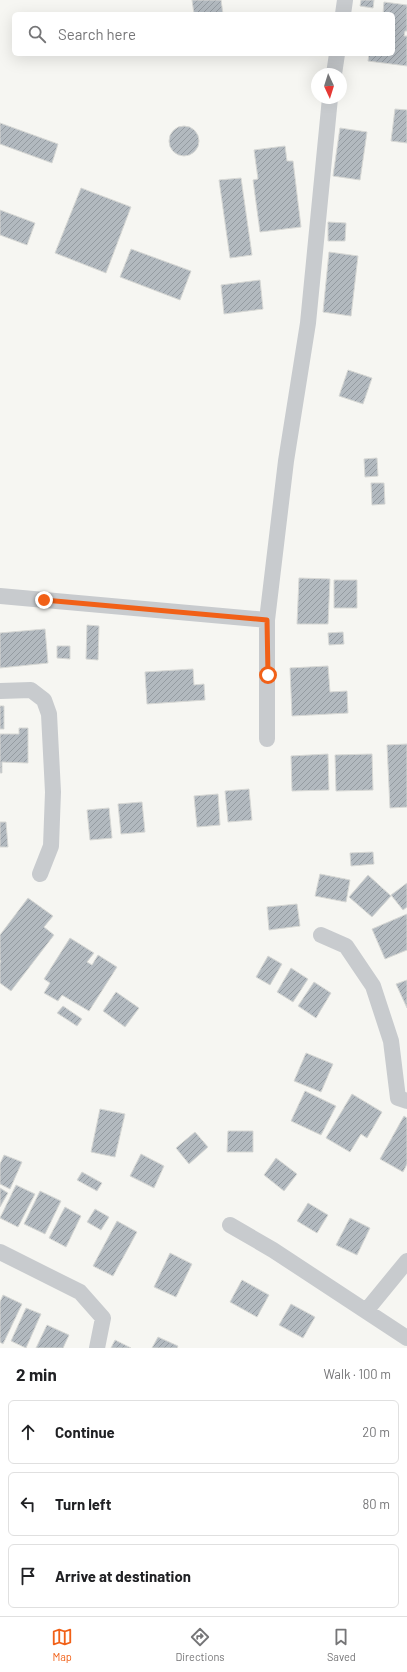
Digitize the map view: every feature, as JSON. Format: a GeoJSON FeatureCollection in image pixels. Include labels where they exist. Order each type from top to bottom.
{"type":"FeatureCollection","features":[{"type":"Feature","properties":{"kind":"street"},"geometry":{"type":"LineString","coordinates":[[343,12],[345,0]]}},
{"type":"Feature","properties":{"kind":"street"},"geometry":{"type":"LineString","coordinates":[[335,68],[337,56]]}},
{"type":"Feature","properties":{"kind":"street"},"geometry":{"type":"LineString","coordinates":[[268,739],[267,620],[286,461],[308,323],[329,104]]}},
{"type":"Feature","properties":{"kind":"street"},"geometry":{"type":"LineString","coordinates":[[0,596],[267,620]]}},
{"type":"Feature","properties":{"kind":"street"},"geometry":{"type":"LineString","coordinates":[[0,691],[31,690],[44,700],[49,714],[53,792],[51,846],[40,874]]}},
{"type":"Feature","properties":{"kind":"street"},"geometry":{"type":"LineString","coordinates":[[321,935],[346,946],[373,986],[391,1041],[398,1098],[407,1101]]}},
{"type":"Feature","properties":{"kind":"street"},"geometry":{"type":"LineString","coordinates":[[230,1225],[273,1250],[407,1338]]}},
{"type":"Feature","properties":{"kind":"street"},"geometry":{"type":"LineString","coordinates":[[0,1252],[80,1292],[103,1318],[97,1348]]}},
{"type":"Feature","properties":{"kind":"street"},"geometry":{"type":"LineString","coordinates":[[366,1311],[407,1262]]}},
{"type":"Feature","properties":{"kind":"building"},"geometry":{"type":"Polygon","coordinates":[[[192,0],[221,0],[223,12],[194,12],[192,0]]]}},
{"type":"Feature","properties":{"kind":"building"},"geometry":{"type":"Polygon","coordinates":[[[361,0],[374,0],[373,8],[360,6],[361,0]]]}},
{"type":"Feature","properties":{"kind":"building"},"geometry":{"type":"Polygon","coordinates":[[[384,2],[407,5],[407,31],[405,31],[404,36],[407,36],[407,66],[368,61],[369,56],[395,56],[395,12],[383,12],[384,2]]]}},
{"type":"Feature","properties":{"kind":"building"},"geometry":{"type":"Polygon","coordinates":[[[395,109],[407,110],[407,143],[391,141],[395,109]]]}},
{"type":"Feature","properties":{"kind":"building"},"geometry":{"type":"Polygon","coordinates":[[[0,123],[58,144],[52,163],[0,144],[0,123]]]}},
{"type":"Feature","properties":{"kind":"building"},"geometry":{"type":"Polygon","coordinates":[[[184,126],[195,130],[199,141],[195,152],[184,156],[173,152],[169,141],[173,130],[184,126]]]}},
{"type":"Feature","properties":{"kind":"building"},"geometry":{"type":"Polygon","coordinates":[[[340,128],[367,132],[360,180],[333,176],[340,128]]]}},
{"type":"Feature","properties":{"kind":"building"},"geometry":{"type":"Polygon","coordinates":[[[285,146],[287,161],[293,161],[301,227],[260,232],[253,180],[258,179],[254,150],[285,146]]]}},
{"type":"Feature","properties":{"kind":"building"},"geometry":{"type":"Polygon","coordinates":[[[241,178],[252,255],[230,258],[219,180],[241,178]]]}},
{"type":"Feature","properties":{"kind":"building"},"geometry":{"type":"Polygon","coordinates":[[[81,188],[131,207],[106,273],[55,253],[81,188]]]}},
{"type":"Feature","properties":{"kind":"building"},"geometry":{"type":"Polygon","coordinates":[[[0,210],[35,223],[27,245],[0,235],[0,210]]]}},
{"type":"Feature","properties":{"kind":"building"},"geometry":{"type":"Polygon","coordinates":[[[328,222],[346,223],[345,241],[328,241],[328,222]]]}},
{"type":"Feature","properties":{"kind":"building"},"geometry":{"type":"Polygon","coordinates":[[[131,249],[191,271],[180,300],[120,277],[131,249]]]}},
{"type":"Feature","properties":{"kind":"building"},"geometry":{"type":"Polygon","coordinates":[[[329,252],[358,256],[351,316],[323,312],[329,252]]]}},
{"type":"Feature","properties":{"kind":"building"},"geometry":{"type":"Polygon","coordinates":[[[260,280],[263,309],[224,314],[221,285],[260,280]]]}},
{"type":"Feature","properties":{"kind":"building"},"geometry":{"type":"Polygon","coordinates":[[[348,370],[372,378],[363,404],[339,396],[348,370]]]}},
{"type":"Feature","properties":{"kind":"building"},"geometry":{"type":"Polygon","coordinates":[[[377,458],[378,476],[365,477],[364,459],[377,458]]]}},
{"type":"Feature","properties":{"kind":"building"},"geometry":{"type":"Polygon","coordinates":[[[371,483],[384,483],[385,504],[372,505],[371,483]]]}},
{"type":"Feature","properties":{"kind":"building"},"geometry":{"type":"Polygon","coordinates":[[[299,578],[330,579],[328,624],[297,624],[299,578]]]}},
{"type":"Feature","properties":{"kind":"building"},"geometry":{"type":"Polygon","coordinates":[[[334,580],[357,580],[357,608],[334,608],[334,580]]]}},
{"type":"Feature","properties":{"kind":"building"},"geometry":{"type":"Polygon","coordinates":[[[87,625],[99,626],[98,660],[86,659],[87,625]]]}},
{"type":"Feature","properties":{"kind":"building"},"geometry":{"type":"Polygon","coordinates":[[[45,629],[48,663],[0,668],[0,633],[45,629]]]}},
{"type":"Feature","properties":{"kind":"building"},"geometry":{"type":"Polygon","coordinates":[[[343,632],[344,644],[329,645],[328,633],[343,632]]]}},
{"type":"Feature","properties":{"kind":"building"},"geometry":{"type":"Polygon","coordinates":[[[57,646],[70,646],[70,659],[57,658],[57,646]]]}},
{"type":"Feature","properties":{"kind":"building"},"geometry":{"type":"Polygon","coordinates":[[[328,666],[330,692],[347,691],[348,713],[292,716],[290,668],[328,666]]]}},
{"type":"Feature","properties":{"kind":"building"},"geometry":{"type":"Polygon","coordinates":[[[193,669],[194,685],[204,684],[205,700],[147,704],[145,672],[193,669]]]}},
{"type":"Feature","properties":{"kind":"building"},"geometry":{"type":"Polygon","coordinates":[[[0,706],[4,706],[4,729],[0,729],[0,706]]]}},
{"type":"Feature","properties":{"kind":"building"},"geometry":{"type":"Polygon","coordinates":[[[19,728],[28,728],[28,763],[2,762],[2,773],[0,773],[0,734],[19,734],[19,728]]]}},
{"type":"Feature","properties":{"kind":"building"},"geometry":{"type":"Polygon","coordinates":[[[407,744],[407,807],[390,808],[387,745],[407,744]]]}},
{"type":"Feature","properties":{"kind":"building"},"geometry":{"type":"Polygon","coordinates":[[[328,754],[329,790],[292,791],[291,756],[328,754]]]}},
{"type":"Feature","properties":{"kind":"building"},"geometry":{"type":"Polygon","coordinates":[[[372,754],[373,790],[336,791],[335,755],[372,754]]]}},
{"type":"Feature","properties":{"kind":"building"},"geometry":{"type":"Polygon","coordinates":[[[249,789],[252,820],[228,822],[225,791],[249,789]]]}},
{"type":"Feature","properties":{"kind":"building"},"geometry":{"type":"Polygon","coordinates":[[[218,794],[220,825],[197,827],[194,796],[218,794]]]}},
{"type":"Feature","properties":{"kind":"building"},"geometry":{"type":"Polygon","coordinates":[[[142,802],[145,832],[121,834],[118,804],[142,802]]]}},
{"type":"Feature","properties":{"kind":"building"},"geometry":{"type":"Polygon","coordinates":[[[109,808],[112,838],[90,840],[87,810],[109,808]]]}},
{"type":"Feature","properties":{"kind":"building"},"geometry":{"type":"Polygon","coordinates":[[[0,822],[6,822],[8,847],[0,847],[0,822]]]}},
{"type":"Feature","properties":{"kind":"building"},"geometry":{"type":"Polygon","coordinates":[[[373,852],[374,864],[351,866],[350,853],[373,852]]]}},
{"type":"Feature","properties":{"kind":"building"},"geometry":{"type":"Polygon","coordinates":[[[320,874],[350,880],[346,902],[315,896],[320,874]]]}},
{"type":"Feature","properties":{"kind":"building"},"geometry":{"type":"Polygon","coordinates":[[[368,875],[391,896],[372,917],[349,897],[368,875]]]}},
{"type":"Feature","properties":{"kind":"building"},"geometry":{"type":"Polygon","coordinates":[[[407,883],[407,907],[403,910],[391,895],[407,883]]]}},
{"type":"Feature","properties":{"kind":"building"},"geometry":{"type":"Polygon","coordinates":[[[28,898],[53,916],[44,927],[54,935],[11,991],[0,983],[0,935],[28,898]]]}},
{"type":"Feature","properties":{"kind":"building"},"geometry":{"type":"Polygon","coordinates":[[[297,904],[300,926],[269,930],[267,907],[297,904]]]}},
{"type":"Feature","properties":{"kind":"building"},"geometry":{"type":"Polygon","coordinates":[[[407,914],[407,950],[385,959],[372,929],[407,914]]]}},
{"type":"Feature","properties":{"kind":"building"},"geometry":{"type":"Polygon","coordinates":[[[70,938],[94,953],[87,962],[92,965],[98,955],[117,967],[89,1011],[62,995],[58,1001],[44,993],[50,983],[44,979],[70,938]]]}},
{"type":"Feature","properties":{"kind":"building"},"geometry":{"type":"Polygon","coordinates":[[[268,956],[282,964],[270,985],[256,977],[268,956]]]}},
{"type":"Feature","properties":{"kind":"building"},"geometry":{"type":"Polygon","coordinates":[[[291,968],[308,979],[293,1002],[277,992],[291,968]]]}},
{"type":"Feature","properties":{"kind":"building"},"geometry":{"type":"Polygon","coordinates":[[[407,980],[407,1008],[396,984],[407,980]]]}},
{"type":"Feature","properties":{"kind":"building"},"geometry":{"type":"Polygon","coordinates":[[[314,982],[331,993],[316,1018],[298,1006],[314,982]]]}},
{"type":"Feature","properties":{"kind":"building"},"geometry":{"type":"Polygon","coordinates":[[[116,992],[139,1008],[125,1027],[103,1011],[116,992]]]}},
{"type":"Feature","properties":{"kind":"building"},"geometry":{"type":"Polygon","coordinates":[[[63,1006],[82,1019],[77,1026],[57,1013],[63,1006]]]}},
{"type":"Feature","properties":{"kind":"building"},"geometry":{"type":"Polygon","coordinates":[[[306,1053],[333,1064],[321,1092],[294,1081],[306,1053]]]}},
{"type":"Feature","properties":{"kind":"building"},"geometry":{"type":"Polygon","coordinates":[[[305,1091],[336,1106],[321,1135],[291,1121],[305,1091]]]}},
{"type":"Feature","properties":{"kind":"building"},"geometry":{"type":"Polygon","coordinates":[[[352,1094],[382,1112],[367,1138],[361,1134],[350,1152],[326,1138],[352,1094]]]}},
{"type":"Feature","properties":{"kind":"building"},"geometry":{"type":"Polygon","coordinates":[[[100,1109],[125,1114],[115,1157],[91,1152],[100,1109]]]}},
{"type":"Feature","properties":{"kind":"building"},"geometry":{"type":"Polygon","coordinates":[[[404,1116],[407,1118],[407,1164],[403,1172],[380,1159],[404,1116]]]}},
{"type":"Feature","properties":{"kind":"building"},"geometry":{"type":"Polygon","coordinates":[[[228,1131],[253,1131],[253,1152],[227,1152],[228,1131]]]}},
{"type":"Feature","properties":{"kind":"building"},"geometry":{"type":"Polygon","coordinates":[[[195,1132],[208,1147],[189,1164],[176,1148],[195,1132]]]}},
{"type":"Feature","properties":{"kind":"building"},"geometry":{"type":"Polygon","coordinates":[[[141,1154],[164,1166],[154,1188],[130,1176],[141,1154]]]}},
{"type":"Feature","properties":{"kind":"building"},"geometry":{"type":"Polygon","coordinates":[[[4,1155],[22,1162],[10,1189],[0,1184],[0,1164],[4,1155]]]}},
{"type":"Feature","properties":{"kind":"building"},"geometry":{"type":"Polygon","coordinates":[[[276,1158],[297,1174],[284,1191],[264,1175],[276,1158]]]}},
{"type":"Feature","properties":{"kind":"building"},"geometry":{"type":"Polygon","coordinates":[[[82,1172],[102,1183],[97,1191],[77,1180],[82,1172]]]}},
{"type":"Feature","properties":{"kind":"building"},"geometry":{"type":"Polygon","coordinates":[[[16,1185],[35,1194],[18,1227],[0,1218],[16,1185]]]}},
{"type":"Feature","properties":{"kind":"building"},"geometry":{"type":"Polygon","coordinates":[[[0,1188],[8,1193],[0,1207],[0,1188]]]}},
{"type":"Feature","properties":{"kind":"building"},"geometry":{"type":"Polygon","coordinates":[[[40,1191],[61,1201],[45,1234],[24,1224],[40,1191]]]}},
{"type":"Feature","properties":{"kind":"building"},"geometry":{"type":"Polygon","coordinates":[[[308,1203],[328,1215],[317,1233],[297,1221],[308,1203]]]}},
{"type":"Feature","properties":{"kind":"building"},"geometry":{"type":"Polygon","coordinates":[[[65,1207],[81,1216],[66,1247],[49,1238],[65,1207]]]}},
{"type":"Feature","properties":{"kind":"building"},"geometry":{"type":"Polygon","coordinates":[[[95,1209],[109,1217],[101,1230],[87,1222],[95,1209]]]}},
{"type":"Feature","properties":{"kind":"building"},"geometry":{"type":"Polygon","coordinates":[[[350,1218],[370,1228],[357,1255],[336,1245],[350,1218]]]}},
{"type":"Feature","properties":{"kind":"building"},"geometry":{"type":"Polygon","coordinates":[[[117,1221],[137,1232],[113,1276],[93,1266],[117,1221]]]}},
{"type":"Feature","properties":{"kind":"building"},"geometry":{"type":"Polygon","coordinates":[[[170,1253],[192,1264],[176,1297],[154,1287],[170,1253]]]}},
{"type":"Feature","properties":{"kind":"building"},"geometry":{"type":"Polygon","coordinates":[[[242,1280],[269,1295],[257,1317],[230,1302],[242,1280]]]}},
{"type":"Feature","properties":{"kind":"building"},"geometry":{"type":"Polygon","coordinates":[[[3,1295],[22,1304],[3,1344],[0,1342],[0,1302],[3,1295]]]}},
{"type":"Feature","properties":{"kind":"building"},"geometry":{"type":"Polygon","coordinates":[[[291,1304],[315,1317],[303,1338],[279,1325],[291,1304]]]}},
{"type":"Feature","properties":{"kind":"building"},"geometry":{"type":"Polygon","coordinates":[[[26,1308],[41,1314],[26,1348],[11,1341],[26,1308]]]}},
{"type":"Feature","properties":{"kind":"building"},"geometry":{"type":"Polygon","coordinates":[[[47,1325],[69,1335],[63,1348],[36,1348],[47,1325]]]}},
{"type":"Feature","properties":{"kind":"building"},"geometry":{"type":"Polygon","coordinates":[[[158,1337],[178,1346],[177,1348],[152,1348],[158,1337]]]}},
{"type":"Feature","properties":{"kind":"building"},"geometry":{"type":"Polygon","coordinates":[[[115,1340],[131,1348],[111,1348],[115,1340]]]}},
{"type":"Feature","properties":{"kind":"route"},"geometry":{"type":"LineString","coordinates":[[44,600],[267,620],[268,675]]}}]}
